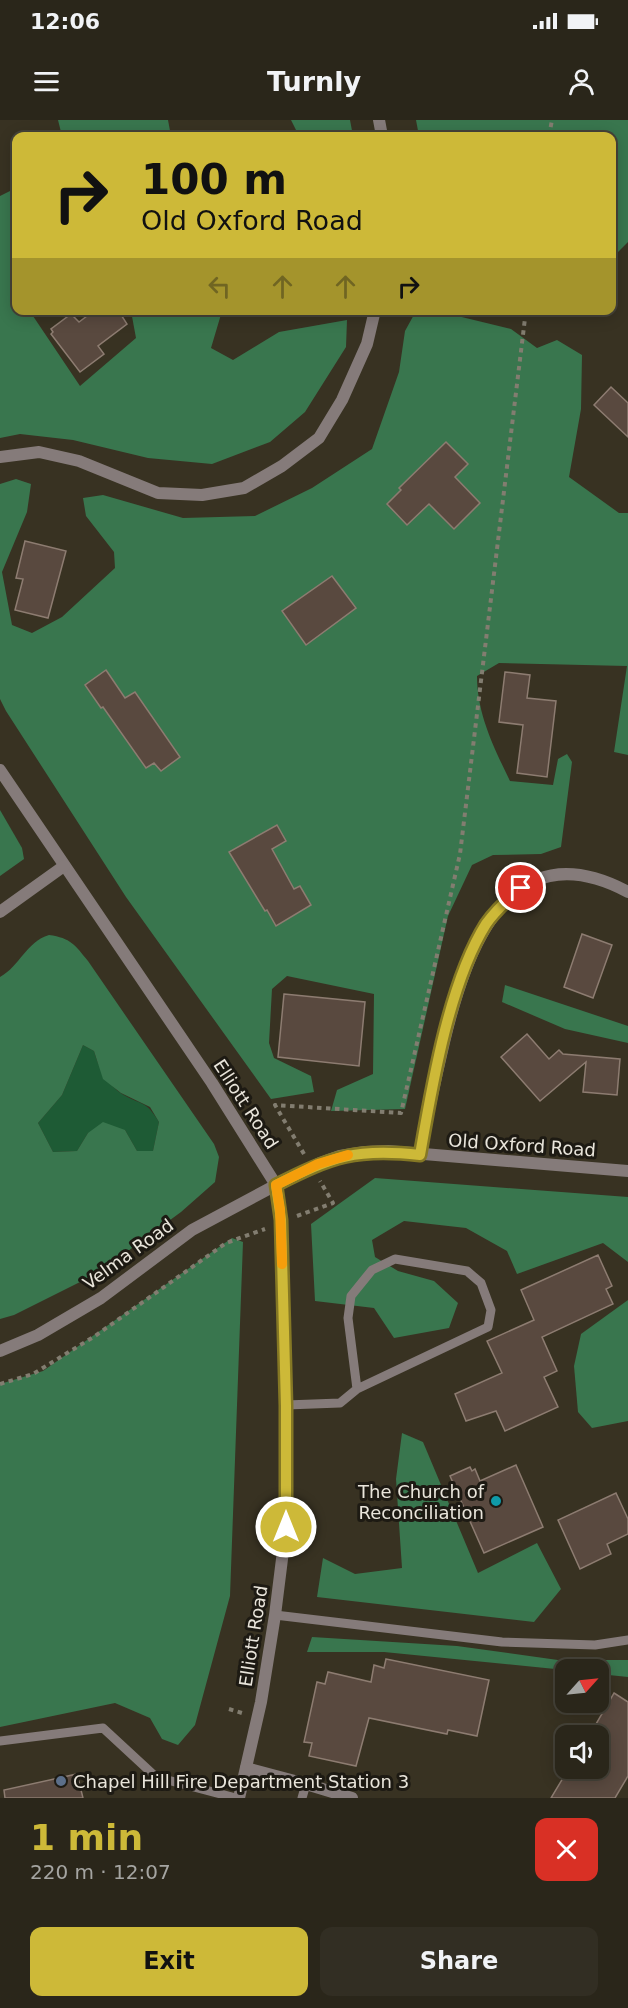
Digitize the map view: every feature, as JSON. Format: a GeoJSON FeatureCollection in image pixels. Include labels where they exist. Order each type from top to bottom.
{"type":"FeatureCollection","features":[{"type":"Feature","properties":{"kind":"street"},"geometry":{"type":"LineString","coordinates":[[0,457],[39,452],[79,461],[159,493],[202,495],[244,488],[282,466],[319,438],[342,400],[367,344],[374,315]]}},
{"type":"Feature","properties":{"kind":"street","name":"Elliott Road"},"geometry":{"type":"LineString","coordinates":[[0,770],[212,1083],[276,1185],[281,1220],[286,1406],[286,1527],[261,1702],[237,1798]]}},
{"type":"Feature","properties":{"kind":"street"},"geometry":{"type":"LineString","coordinates":[[0,912],[64,866]]}},
{"type":"Feature","properties":{"kind":"street"},"geometry":{"type":"LineString","coordinates":[[420,1155],[431,1093],[451,1012],[464,972],[486,925],[521,888],[541,879],[562,874],[598,878],[628,892]]}},
{"type":"Feature","properties":{"kind":"street","name":"Old Oxford Road"},"geometry":{"type":"LineString","coordinates":[[276,1185],[340,1156],[388,1151],[628,1171]]}},
{"type":"Feature","properties":{"kind":"street","name":"Velma Road"},"geometry":{"type":"LineString","coordinates":[[0,1350],[38,1335],[92,1304],[192,1230],[276,1185]]}},
{"type":"Feature","properties":{"kind":"street"},"geometry":{"type":"LineString","coordinates":[[246,1768],[352,1798]]}},
{"type":"Feature","properties":{"kind":"lane"},"geometry":{"type":"LineString","coordinates":[[286,1406],[340,1403],[357,1389],[488,1327],[491,1310],[481,1283],[467,1271],[395,1259],[372,1270],[351,1296],[348,1318],[357,1389]]}},
{"type":"Feature","properties":{"kind":"lane"},"geometry":{"type":"LineString","coordinates":[[275,1615],[502,1642],[595,1645],[628,1640]]}},
{"type":"Feature","properties":{"kind":"lane"},"geometry":{"type":"LineString","coordinates":[[0,1742],[103,1728],[156,1776],[237,1798]]}},
{"type":"Feature","properties":{"kind":"lane"},"geometry":{"type":"LineString","coordinates":[[302,1798],[306,1784]]}},
{"type":"Feature","properties":{"kind":"path"},"geometry":{"type":"LineString","coordinates":[[310,1164],[275,1106],[400,1113],[460,854],[525,315]]}},
{"type":"Feature","properties":{"kind":"path"},"geometry":{"type":"LineString","coordinates":[[291,1219],[333,1203],[316,1173]]}},
{"type":"Feature","properties":{"kind":"path"},"geometry":{"type":"LineString","coordinates":[[0,1384],[33,1374],[94,1336],[226,1243],[269,1227]]}},
{"type":"Feature","properties":{"kind":"green space"},"geometry":{"type":"Polygon","coordinates":[[[58,120],[168,120],[170,132],[61,132],[58,120]]]}},
{"type":"Feature","properties":{"kind":"green space"},"geometry":{"type":"Polygon","coordinates":[[[291,120],[350,120],[352,132],[297,132],[291,120]]]}},
{"type":"Feature","properties":{"kind":"green space"},"geometry":{"type":"Polygon","coordinates":[[[416,120],[628,120],[628,242],[616,254],[616,132],[418,132],[416,120]]]}},
{"type":"Feature","properties":{"kind":"green space"},"geometry":{"type":"Polygon","coordinates":[[[12,190],[12,315],[35,315],[33,316],[80,386],[136,338],[132,315],[221,315],[211,348],[233,360],[279,332],[347,320],[346,347],[305,412],[270,442],[212,464],[148,458],[73,440],[20,434],[0,438],[0,196],[12,190]]]}},
{"type":"Feature","properties":{"kind":"green space"},"geometry":{"type":"Polygon","coordinates":[[[414,315],[453,315],[511,329],[537,348],[557,340],[582,355],[581,409],[569,477],[619,513],[628,513],[628,755],[614,752],[627,666],[499,663],[477,676],[483,717],[510,781],[553,785],[558,759],[567,754],[572,762],[561,847],[541,854],[493,855],[472,865],[448,916],[405,1109],[331,1111],[337,1090],[373,1074],[374,994],[287,976],[272,989],[269,1043],[274,1058],[311,1076],[314,1092],[271,1099],[126,897],[6,711],[0,699],[0,484],[16,479],[31,484],[27,512],[2,572],[12,625],[32,633],[62,617],[115,568],[114,552],[86,516],[83,498],[103,495],[183,518],[255,516],[312,488],[372,449],[399,372],[405,331],[414,315]]]}},
{"type":"Feature","properties":{"kind":"green space"},"geometry":{"type":"Polygon","coordinates":[[[0,810],[22,848],[24,859],[0,876],[0,810]]]}},
{"type":"Feature","properties":{"kind":"green space"},"geometry":{"type":"Polygon","coordinates":[[[49,935],[63,938],[72,943],[88,961],[214,1144],[219,1157],[215,1182],[181,1212],[98,1273],[14,1315],[0,1319],[0,977],[41,938],[49,935]],[[83,1045],[62,1095],[38,1123],[53,1152],[77,1151],[88,1133],[103,1122],[125,1130],[137,1151],[153,1151],[159,1122],[150,1107],[121,1093],[103,1079],[94,1051],[83,1045]]]}},
{"type":"Feature","properties":{"kind":"green space"},"geometry":{"type":"Polygon","coordinates":[[[505,985],[628,1026],[628,1043],[565,1029],[502,1002],[505,985]]]}},
{"type":"Feature","properties":{"kind":"green space"},"geometry":{"type":"Polygon","coordinates":[[[83,1045],[94,1051],[101,1069],[112,1086],[122,1094],[146,1106],[159,1122],[153,1151],[137,1151],[125,1130],[88,1133],[77,1151],[53,1152],[38,1123],[62,1095],[83,1045]]]}},
{"type":"Feature","properties":{"kind":"green space"},"geometry":{"type":"Polygon","coordinates":[[[375,1178],[628,1197],[628,1262],[603,1243],[517,1274],[507,1251],[466,1228],[404,1221],[372,1240],[375,1257],[398,1271],[434,1281],[458,1303],[449,1328],[394,1338],[374,1308],[315,1301],[311,1224],[375,1178]]]}},
{"type":"Feature","properties":{"kind":"green space"},"geometry":{"type":"Polygon","coordinates":[[[232,1238],[243,1242],[230,1596],[195,1725],[178,1745],[162,1739],[150,1718],[115,1703],[0,1727],[0,1384],[43,1371],[232,1238]]]}},
{"type":"Feature","properties":{"kind":"green space"},"geometry":{"type":"Polygon","coordinates":[[[628,1300],[628,1421],[592,1428],[578,1412],[574,1366],[581,1334],[628,1300]]]}},
{"type":"Feature","properties":{"kind":"green space"},"geometry":{"type":"Polygon","coordinates":[[[402,1433],[423,1442],[478,1573],[537,1543],[561,1589],[534,1622],[317,1597],[323,1558],[355,1574],[402,1568],[396,1479],[402,1433]]]}},
{"type":"Feature","properties":{"kind":"green space"},"geometry":{"type":"Polygon","coordinates":[[[312,1637],[457,1646],[555,1660],[555,1669],[384,1652],[307,1652],[312,1637]]]}},
{"type":"Feature","properties":{"kind":"green space"},"geometry":{"type":"Polygon","coordinates":[[[609,1660],[628,1660],[628,1677],[609,1675],[609,1660]]]}},
{"type":"Feature","properties":{"kind":"building"},"geometry":{"type":"Polygon","coordinates":[[[70,315],[79,322],[88,315],[121,315],[127,324],[98,346],[104,354],[80,372],[51,334],[53,332],[51,329],[70,315]]]}},
{"type":"Feature","properties":{"kind":"building"},"geometry":{"type":"Polygon","coordinates":[[[611,387],[628,403],[628,437],[594,405],[611,387]]]}},
{"type":"Feature","properties":{"kind":"building"},"geometry":{"type":"Polygon","coordinates":[[[446,442],[468,464],[455,477],[480,503],[454,529],[429,504],[407,525],[387,504],[401,490],[399,488],[446,442]]]}},
{"type":"Feature","properties":{"kind":"building"},"geometry":{"type":"Polygon","coordinates":[[[25,541],[66,551],[48,618],[15,610],[23,579],[16,578],[25,541]]]}},
{"type":"Feature","properties":{"kind":"building"},"geometry":{"type":"Polygon","coordinates":[[[332,576],[356,608],[306,645],[282,611],[332,576]]]}},
{"type":"Feature","properties":{"kind":"building"},"geometry":{"type":"Polygon","coordinates":[[[106,670],[125,698],[135,692],[180,757],[161,771],[154,763],[146,768],[85,685],[106,670]]]}},
{"type":"Feature","properties":{"kind":"building"},"geometry":{"type":"Polygon","coordinates":[[[505,672],[530,675],[527,698],[556,701],[547,777],[517,773],[523,725],[499,722],[505,672]]]}},
{"type":"Feature","properties":{"kind":"building"},"geometry":{"type":"Polygon","coordinates":[[[277,825],[286,841],[272,849],[294,889],[300,886],[311,905],[276,926],[229,852],[277,825]]]}},
{"type":"Feature","properties":{"kind":"building"},"geometry":{"type":"Polygon","coordinates":[[[582,934],[612,945],[593,998],[564,987],[582,934]]]}},
{"type":"Feature","properties":{"kind":"building"},"geometry":{"type":"Polygon","coordinates":[[[284,994],[365,1002],[359,1066],[278,1057],[284,994]]]}},
{"type":"Feature","properties":{"kind":"building"},"geometry":{"type":"Polygon","coordinates":[[[527,1034],[549,1059],[559,1050],[563,1054],[620,1059],[617,1095],[583,1092],[586,1062],[540,1101],[501,1057],[527,1034]]]}},
{"type":"Feature","properties":{"kind":"building"},"geometry":{"type":"Polygon","coordinates":[[[598,1255],[612,1286],[606,1289],[613,1304],[542,1337],[557,1371],[544,1377],[558,1407],[505,1431],[496,1411],[466,1421],[455,1394],[502,1373],[487,1341],[534,1320],[521,1290],[598,1255]]]}},
{"type":"Feature","properties":{"kind":"building","name":"The Church of Reconciliation"},"geometry":{"type":"Polygon","coordinates":[[[516,1465],[543,1527],[484,1553],[450,1476],[470,1467],[472,1471],[475,1469],[480,1481],[516,1465]]]}},
{"type":"Feature","properties":{"kind":"building"},"geometry":{"type":"Polygon","coordinates":[[[616,1493],[628,1519],[628,1534],[607,1544],[611,1554],[580,1569],[558,1520],[616,1493]]]}},
{"type":"Feature","properties":{"kind":"building"},"geometry":{"type":"Polygon","coordinates":[[[386,1659],[489,1680],[477,1736],[448,1730],[447,1734],[369,1718],[356,1766],[309,1756],[312,1743],[304,1742],[317,1682],[325,1684],[328,1672],[371,1682],[374,1665],[384,1668],[386,1659]]]}},
{"type":"Feature","properties":{"kind":"building"},"geometry":{"type":"Polygon","coordinates":[[[614,1693],[628,1702],[628,1776],[615,1798],[551,1798],[562,1779],[609,1779],[609,1725],[595,1725],[602,1713],[609,1713],[609,1702],[614,1693]]]}},
{"type":"Feature","properties":{"kind":"building","name":"Chapel Hill Fire Department Station 3"},"geometry":{"type":"Polygon","coordinates":[[[77,1774],[83,1798],[5,1798],[4,1790],[77,1774]]]}},
{"type":"Feature","properties":{"kind":"slow traffic"},"geometry":{"type":"LineString","coordinates":[[282,1264],[280,1209],[276,1185],[318,1164],[348,1155]]}},
{"type":"Feature","properties":{"kind":"place","name":"The Church of Reconciliation"},"geometry":{"type":"Point","coordinates":[496,1501]}},
{"type":"Feature","properties":{"kind":"place","name":"Chapel Hill Fire Department Station 3"},"geometry":{"type":"Point","coordinates":[61,1781]}},
{"type":"Feature","properties":{"kind":"route"},"geometry":{"type":"LineString","coordinates":[[286,1527],[286,1406],[281,1220],[276,1185],[340,1156],[388,1151],[420,1155],[431,1093],[451,1012],[464,972],[486,925],[521,888]]}}]}
